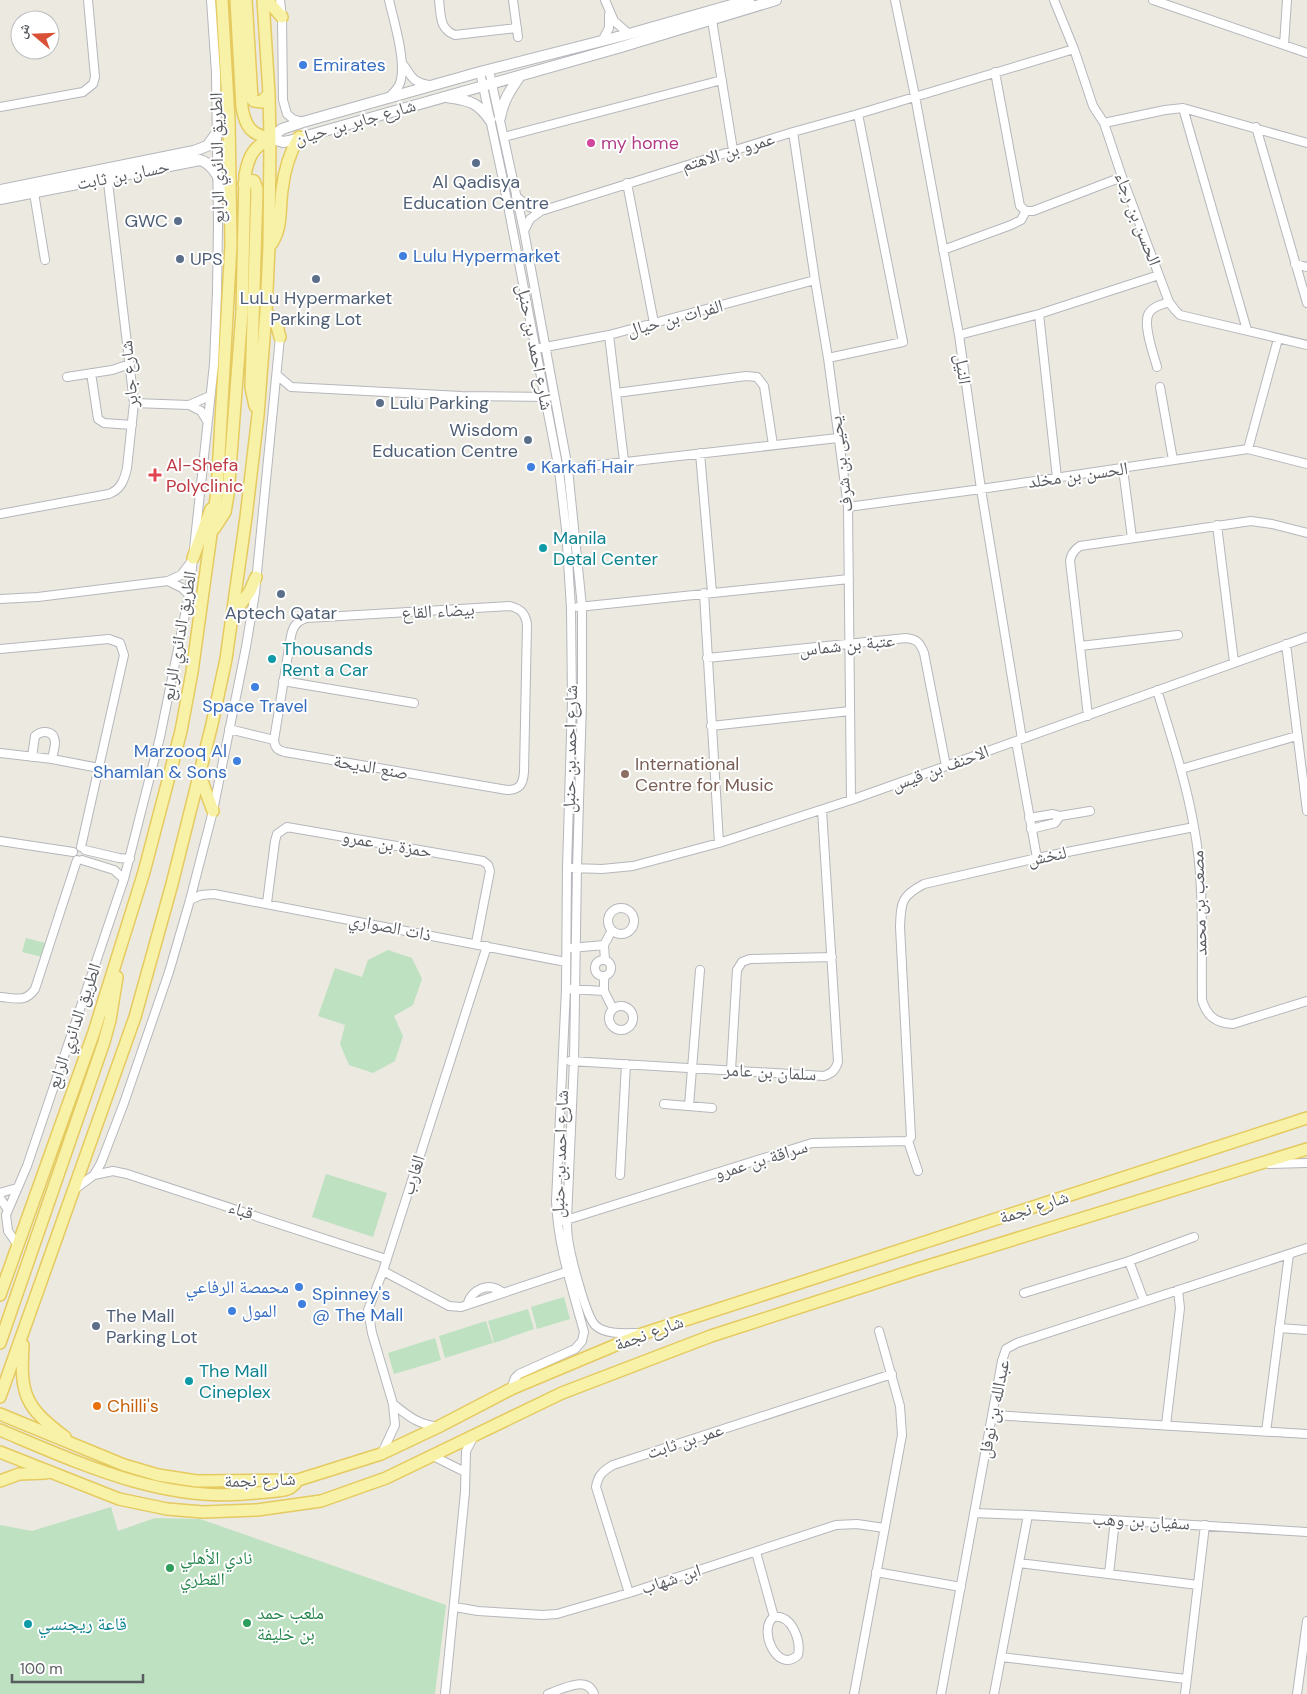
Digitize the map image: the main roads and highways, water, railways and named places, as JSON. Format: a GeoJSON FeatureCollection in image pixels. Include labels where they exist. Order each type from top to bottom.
{"type":"FeatureCollection","features":[{"type":"Feature","properties":{"kind":"main road","name":"الطريق الدائري الرابع"},"geometry":{"type":"LineString","coordinates":[[0,1295],[94,1032],[120,950],[144,872],[181,731],[192,672],[218,491],[231,245],[229,120],[222,0]]}},
{"type":"Feature","properties":{"kind":"main road"},"geometry":{"type":"LineString","coordinates":[[236,0],[242,107],[245,121],[256,134],[270,138]]}},
{"type":"Feature","properties":{"kind":"main road"},"geometry":{"type":"LineString","coordinates":[[246,0],[252,99],[261,102],[270,94]]}},
{"type":"Feature","properties":{"kind":"main road"},"geometry":{"type":"LineString","coordinates":[[0,1397],[135,1017],[172,884],[220,691],[232,616],[258,415],[266,310],[269,247],[270,94],[265,0]]}},
{"type":"Feature","properties":{"kind":"main road"},"geometry":{"type":"LineString","coordinates":[[265,0],[282,17]]}},
{"type":"Feature","properties":{"kind":"main road"},"geometry":{"type":"LineString","coordinates":[[269,247],[278,234],[280,227],[283,185],[293,149],[299,137]]}},
{"type":"Feature","properties":{"kind":"main road"},"geometry":{"type":"LineString","coordinates":[[213,531],[225,512],[228,495],[242,312],[244,184],[246,167],[254,149],[270,138]]}},
{"type":"Feature","properties":{"kind":"main road"},"geometry":{"type":"LineString","coordinates":[[244,184],[252,180],[256,184],[257,189],[251,387],[258,415]]}},
{"type":"Feature","properties":{"kind":"main road"},"geometry":{"type":"LineString","coordinates":[[266,310],[274,320],[280,337]]}},
{"type":"Feature","properties":{"kind":"main road"},"geometry":{"type":"LineString","coordinates":[[193,558],[218,491]]}},
{"type":"Feature","properties":{"kind":"main road"},"geometry":{"type":"LineString","coordinates":[[232,616],[246,598],[256,577]]}},
{"type":"Feature","properties":{"kind":"main road"},"geometry":{"type":"LineString","coordinates":[[199,773],[212,811]]}},
{"type":"Feature","properties":{"kind":"main road"},"geometry":{"type":"LineString","coordinates":[[0,1343],[104,1042],[113,1002],[120,950]]}},
{"type":"Feature","properties":{"kind":"main road","name":"شارع نجمة"},"geometry":{"type":"LineString","coordinates":[[0,1414],[124,1465],[158,1475],[197,1481],[298,1480],[382,1454],[511,1389],[642,1334],[1307,1118]]}},
{"type":"Feature","properties":{"kind":"main road"},"geometry":{"type":"LineString","coordinates":[[1221,1176],[1230,1167],[1307,1141]]}},
{"type":"Feature","properties":{"kind":"main road","name":"شارع نجمة"},"geometry":{"type":"LineString","coordinates":[[0,1452],[119,1499],[167,1509],[203,1512],[257,1510],[321,1501],[386,1478],[562,1393],[711,1336],[918,1269],[1307,1148]]}},
{"type":"Feature","properties":{"kind":"main road"},"geometry":{"type":"LineString","coordinates":[[23,1333],[22,1383],[28,1401],[41,1417],[78,1447]]}},
{"type":"Feature","properties":{"kind":"main road"},"geometry":{"type":"LineString","coordinates":[[0,1430],[124,1480],[178,1490],[196,1493],[239,1495],[289,1489],[298,1480]]}},
{"type":"Feature","properties":{"kind":"main road"},"geometry":{"type":"LineString","coordinates":[[0,1480],[19,1474],[52,1473]]}},
{"type":"Feature","properties":{"kind":"place","name":"Emirates"},"geometry":{"type":"Point","coordinates":[303,65]}},
{"type":"Feature","properties":{"kind":"place","name":"my home"},"geometry":{"type":"Point","coordinates":[591,143]}},
{"type":"Feature","properties":{"kind":"place","name":"Al Qadisya Education Centre"},"geometry":{"type":"Point","coordinates":[476,163]}},
{"type":"Feature","properties":{"kind":"place","name":"GWC"},"geometry":{"type":"Point","coordinates":[178,221]}},
{"type":"Feature","properties":{"kind":"place","name":"Lulu Hypermarket"},"geometry":{"type":"Point","coordinates":[403,256]}},
{"type":"Feature","properties":{"kind":"place","name":"UPS"},"geometry":{"type":"Point","coordinates":[180,259]}},
{"type":"Feature","properties":{"kind":"place","name":"LuLu Hypermarket Parking Lot"},"geometry":{"type":"Point","coordinates":[316,279]}},
{"type":"Feature","properties":{"kind":"place","name":"Lulu Parking"},"geometry":{"type":"Point","coordinates":[380,403]}},
{"type":"Feature","properties":{"kind":"place","name":"Wisdom Education Centre"},"geometry":{"type":"Point","coordinates":[528,440]}},
{"type":"Feature","properties":{"kind":"place","name":"Karkafi Hair"},"geometry":{"type":"Point","coordinates":[531,467]}},
{"type":"Feature","properties":{"kind":"place","name":"Al-Shefa Polyclinic"},"geometry":{"type":"Point","coordinates":[155,475]}},
{"type":"Feature","properties":{"kind":"place","name":"Manila Detal Center"},"geometry":{"type":"Point","coordinates":[543,548]}},
{"type":"Feature","properties":{"kind":"place","name":"Aptech Qatar"},"geometry":{"type":"Point","coordinates":[281,594]}},
{"type":"Feature","properties":{"kind":"place","name":"Thousands Rent a Car"},"geometry":{"type":"Point","coordinates":[272,659]}},
{"type":"Feature","properties":{"kind":"place","name":"Space Travel"},"geometry":{"type":"Point","coordinates":[255,687]}},
{"type":"Feature","properties":{"kind":"place","name":"Marzooq Al Shamlan & Sons"},"geometry":{"type":"Point","coordinates":[237,761]}},
{"type":"Feature","properties":{"kind":"place","name":"International Centre for Music"},"geometry":{"type":"Point","coordinates":[625,774]}},
{"type":"Feature","properties":{"kind":"place","name":"محمصة الرفاعي"},"geometry":{"type":"Point","coordinates":[299,1287]}},
{"type":"Feature","properties":{"kind":"place","name":"Spinney's @ The Mall"},"geometry":{"type":"Point","coordinates":[302,1304]}},
{"type":"Feature","properties":{"kind":"place","name":"المول"},"geometry":{"type":"Point","coordinates":[232,1311]}},
{"type":"Feature","properties":{"kind":"place","name":"The Mall Parking Lot"},"geometry":{"type":"Point","coordinates":[96,1326]}},
{"type":"Feature","properties":{"kind":"place","name":"The Mall Cineplex"},"geometry":{"type":"Point","coordinates":[189,1381]}},
{"type":"Feature","properties":{"kind":"place","name":"Chilli's"},"geometry":{"type":"Point","coordinates":[97,1406]}},
{"type":"Feature","properties":{"kind":"place","name":"نادي الأهلي القطري"},"geometry":{"type":"Point","coordinates":[170,1568]}},
{"type":"Feature","properties":{"kind":"place","name":"ملعب حمد بن خليفة"},"geometry":{"type":"Point","coordinates":[247,1623]}},
{"type":"Feature","properties":{"kind":"place","name":"قاعة ريجنسي"},"geometry":{"type":"Point","coordinates":[28,1624]}}]}
